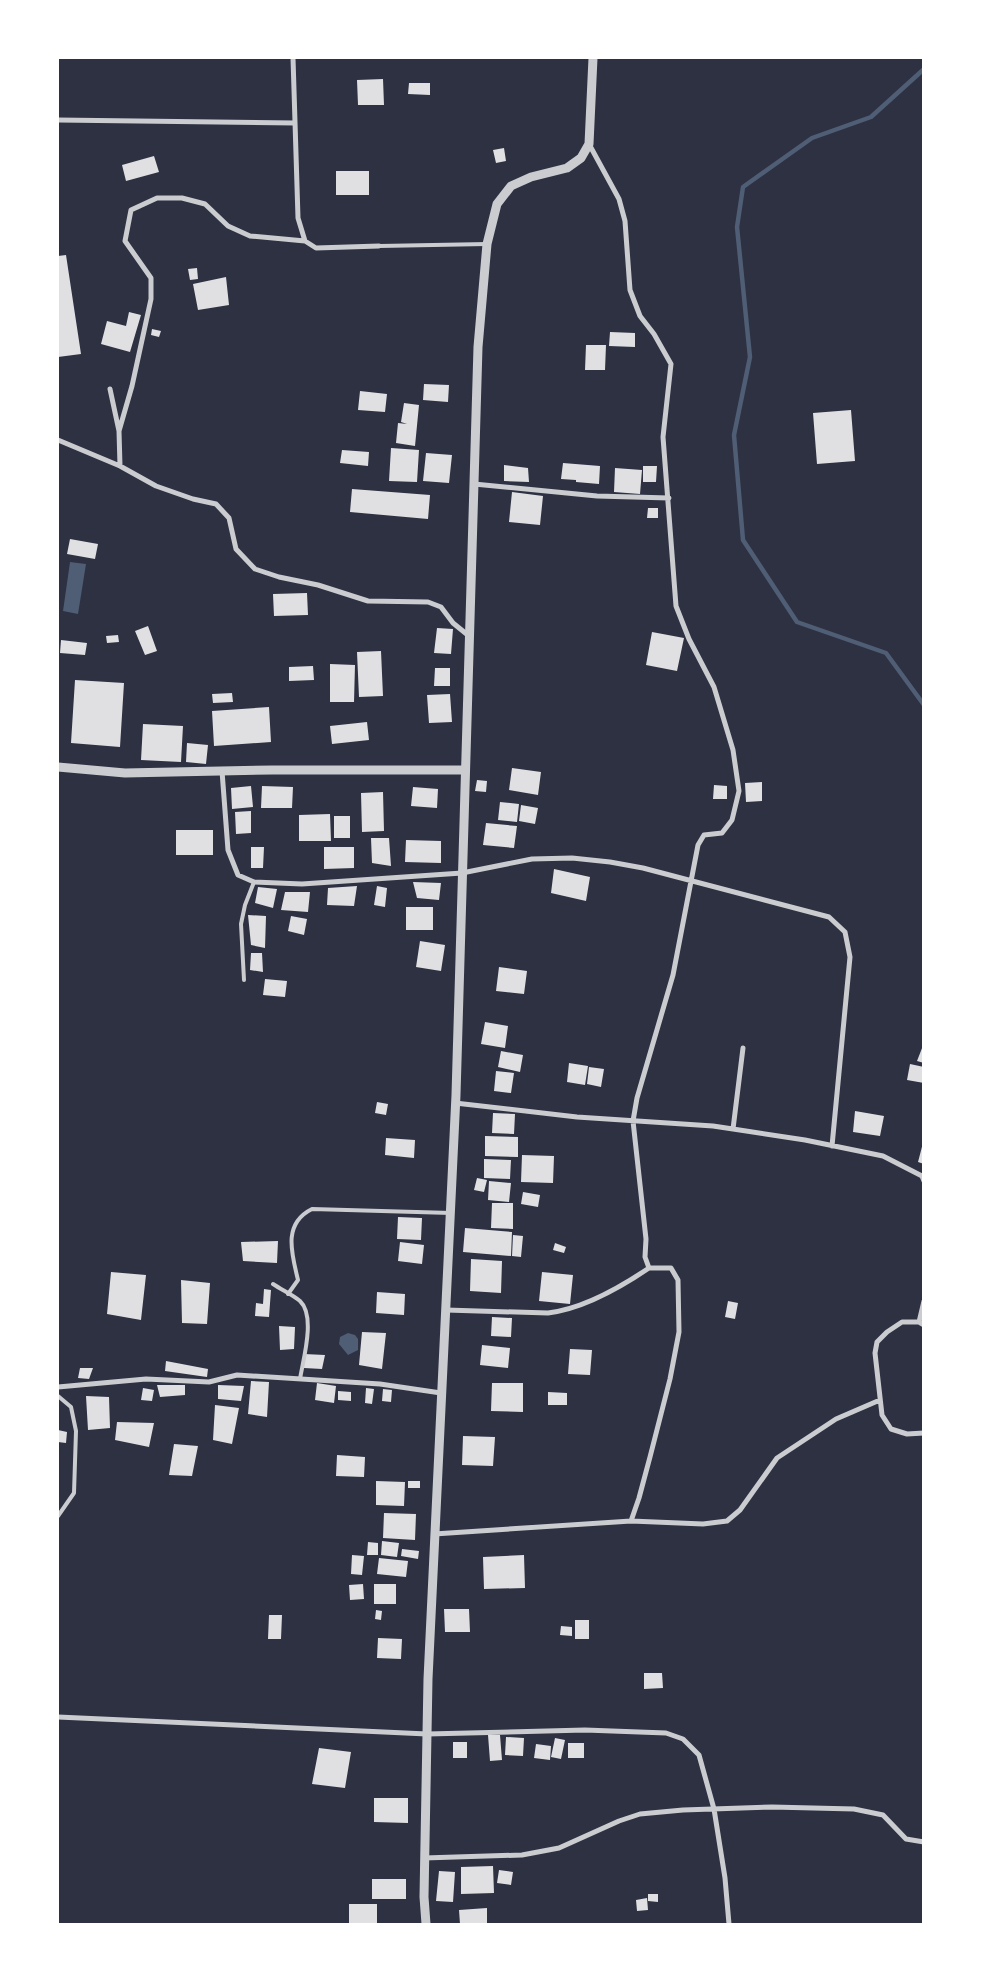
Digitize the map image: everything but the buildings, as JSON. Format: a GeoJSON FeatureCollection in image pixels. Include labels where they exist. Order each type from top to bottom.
{"type":"FeatureCollection","features":[{"type":"Feature","properties":{"kind":"street"},"geometry":{"type":"LineString","coordinates":[[294,58],[298,218],[305,241]]}},
{"type":"Feature","properties":{"kind":"street"},"geometry":{"type":"LineString","coordinates":[[426,1924],[424,1858],[434,1534],[451,1213],[478,347],[487,244],[497,204],[511,186],[530,177],[567,168],[581,158],[589,144],[593,58]]}},
{"type":"Feature","properties":{"kind":"street"},"geometry":{"type":"LineString","coordinates":[[58,120],[295,123]]}},
{"type":"Feature","properties":{"kind":"street"},"geometry":{"type":"LineString","coordinates":[[589,144],[619,199],[625,221],[630,290],[640,316],[654,334],[671,364],[663,437],[676,606],[714,687],[733,750],[739,791],[732,820],[722,833],[704,836],[698,845],[673,975],[637,1098],[633,1121],[646,1239],[644,1257],[649,1268]]}},
{"type":"Feature","properties":{"kind":"street"},"geometry":{"type":"LineString","coordinates":[[119,431],[132,386],[151,299],[151,278],[125,240],[131,210],[157,198],[182,198],[204,204],[228,226],[250,236],[305,241],[316,248],[380,246]]}},
{"type":"Feature","properties":{"kind":"street"},"geometry":{"type":"LineString","coordinates":[[110,389],[119,431],[120,466]]}},
{"type":"Feature","properties":{"kind":"street"},"geometry":{"type":"LineString","coordinates":[[58,440],[120,466],[156,486],[193,499],[216,504],[229,518],[236,550],[255,569],[279,577],[318,585],[368,601],[428,602],[441,607],[453,623],[469,636]]}},
{"type":"Feature","properties":{"kind":"street"},"geometry":{"type":"LineString","coordinates":[[474,484],[597,496],[669,498]]}},
{"type":"Feature","properties":{"kind":"street"},"geometry":{"type":"LineString","coordinates":[[58,767],[125,773],[465,770]]}},
{"type":"Feature","properties":{"kind":"street"},"geometry":{"type":"LineString","coordinates":[[222,771],[228,850],[238,875],[254,882],[302,884],[462,873],[532,859],[572,858],[610,862],[691,879],[829,917],[845,932],[850,957],[832,1146]]}},
{"type":"Feature","properties":{"kind":"street"},"geometry":{"type":"LineString","coordinates":[[733,1129],[743,1048]]}},
{"type":"Feature","properties":{"kind":"street"},"geometry":{"type":"LineString","coordinates":[[455,1102],[577,1118],[713,1126],[733,1129],[883,1156],[922,1176],[924,1181]]}},
{"type":"Feature","properties":{"kind":"street"},"geometry":{"type":"LineString","coordinates":[[446,1310],[548,1313],[564,1311],[623,1285],[649,1268],[671,1268],[678,1280],[679,1332],[670,1378],[640,1498],[631,1521]]}},
{"type":"Feature","properties":{"kind":"street"},"geometry":{"type":"LineString","coordinates":[[924,1301],[921,1324],[902,1322],[887,1332],[877,1342],[875,1353],[882,1415],[891,1429],[908,1434],[924,1434]]}},
{"type":"Feature","properties":{"kind":"street"},"geometry":{"type":"LineString","coordinates":[[58,1387],[146,1380],[210,1382],[237,1375],[380,1384],[441,1393]]}},
{"type":"Feature","properties":{"kind":"street"},"geometry":{"type":"LineString","coordinates":[[434,1534],[631,1521],[703,1524],[727,1521],[740,1510],[777,1458],[836,1418],[880,1400]]}},
{"type":"Feature","properties":{"kind":"street"},"geometry":{"type":"LineString","coordinates":[[58,1717],[427,1734],[585,1730],[666,1734],[683,1739],[699,1754],[714,1809],[725,1878],[729,1924]]}},
{"type":"Feature","properties":{"kind":"street"},"geometry":{"type":"LineString","coordinates":[[424,1858],[522,1855],[559,1848],[619,1821],[640,1814],[772,1807],[854,1809],[883,1815],[906,1840],[924,1842]]}},
{"type":"Feature","properties":{"kind":"lane"},"geometry":{"type":"LineString","coordinates":[[380,246],[487,244]]}},
{"type":"Feature","properties":{"kind":"lane"},"geometry":{"type":"LineString","coordinates":[[244,980],[241,924],[245,905],[254,882]]}},
{"type":"Feature","properties":{"kind":"lane"},"geometry":{"type":"LineString","coordinates":[[288,1294],[298,1280],[290,1249],[292,1232],[303,1214],[312,1210],[451,1213]]}},
{"type":"Feature","properties":{"kind":"lane"},"geometry":{"type":"LineString","coordinates":[[273,1284],[301,1302],[308,1318],[300,1379]]}},
{"type":"Feature","properties":{"kind":"lane"},"geometry":{"type":"LineString","coordinates":[[58,1396],[71,1408],[76,1431],[74,1493],[58,1516]]}},
{"type":"Feature","properties":{"kind":"water"},"geometry":{"type":"Polygon","coordinates":[[[70,562],[86,564],[78,614],[63,611],[70,562]]]}},
{"type":"Feature","properties":{"kind":"water"},"geometry":{"type":"Polygon","coordinates":[[[348,1333],[355,1335],[358,1339],[358,1350],[348,1355],[339,1344],[340,1337],[348,1333]]]}},
{"type":"Feature","properties":{"kind":"waterway"},"geometry":{"type":"LineString","coordinates":[[924,69],[871,117],[812,138],[743,187],[737,227],[750,357],[734,435],[743,540],[797,622],[886,653],[924,705]]}}]}
